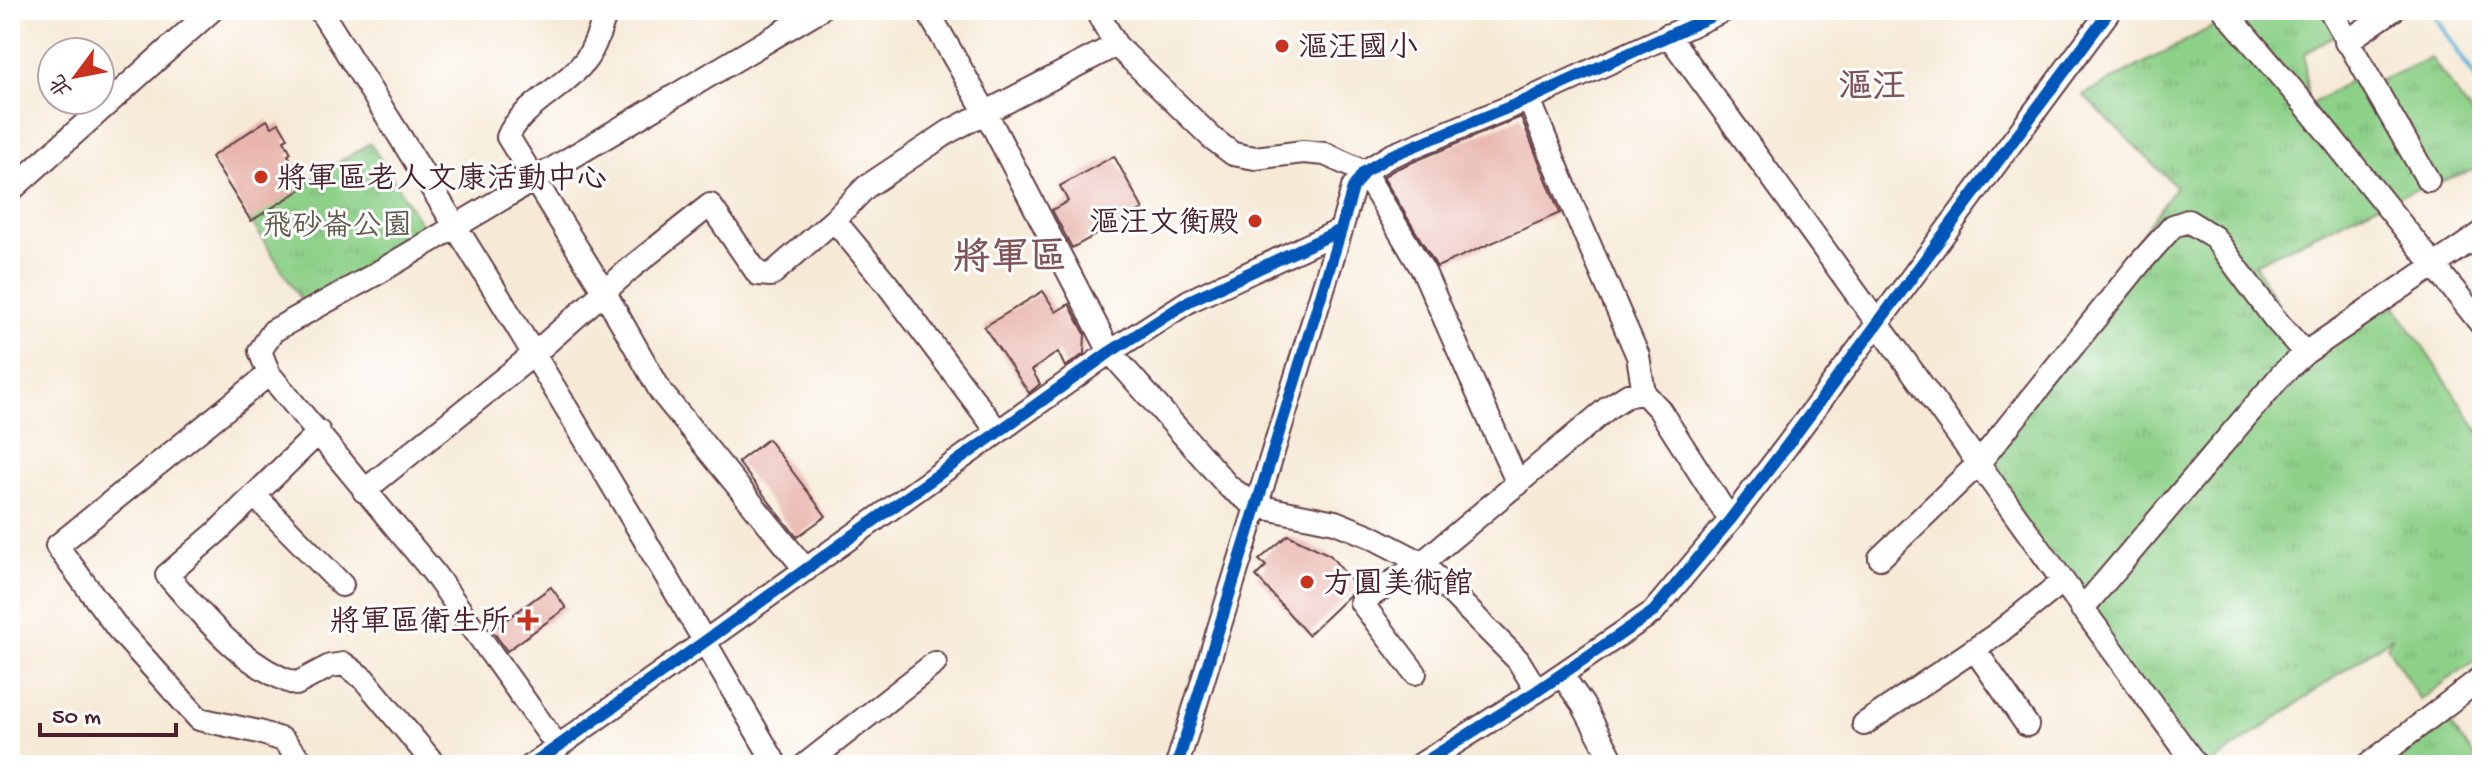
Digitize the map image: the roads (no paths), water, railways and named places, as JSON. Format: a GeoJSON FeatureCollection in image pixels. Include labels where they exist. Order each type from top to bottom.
{"type":"FeatureCollection","features":[{"type":"Feature","properties":{"kind":"street"},"geometry":{"type":"LineString","coordinates":[[10,191],[212,10]]}},
{"type":"Feature","properties":{"kind":"street"},"geometry":{"type":"LineString","coordinates":[[320,10],[457,225],[776,765]]}},
{"type":"Feature","properties":{"kind":"street"},"geometry":{"type":"LineString","coordinates":[[607,10],[587,60],[561,86],[513,123],[508,137],[605,293],[661,392],[806,570]]}},
{"type":"Feature","properties":{"kind":"street"},"geometry":{"type":"LineString","coordinates":[[558,747],[433,572],[269,374],[260,351],[273,331],[819,10]]}},
{"type":"Feature","properties":{"kind":"street"},"geometry":{"type":"LineString","coordinates":[[927,10],[986,113],[1110,352],[1229,487],[1256,506],[1335,522],[1422,563],[1518,660],[1537,691]]}},
{"type":"Feature","properties":{"kind":"street"},"geometry":{"type":"LineString","coordinates":[[1096,10],[1116,45],[1212,138],[1233,154],[1255,158],[1303,152],[1325,154],[1364,172],[1424,272],[1518,484]]}},
{"type":"Feature","properties":{"kind":"street"},"geometry":{"type":"LineString","coordinates":[[1420,765],[1562,675],[1653,612],[1730,520],[2110,10]]}},
{"type":"Feature","properties":{"kind":"street"},"geometry":{"type":"LineString","coordinates":[[2224,10],[2307,107],[2482,325]]}},
{"type":"Feature","properties":{"kind":"street"},"geometry":{"type":"LineString","coordinates":[[2330,10],[2428,180]]}},
{"type":"Feature","properties":{"kind":"street"},"geometry":{"type":"LineString","coordinates":[[2346,42],[2393,10]]}},
{"type":"Feature","properties":{"kind":"street"},"geometry":{"type":"LineString","coordinates":[[1177,765],[1353,188],[1364,172],[1390,156],[1529,99],[1717,12]]}},
{"type":"Feature","properties":{"kind":"street"},"geometry":{"type":"LineString","coordinates":[[1668,35],[2196,765]]}},
{"type":"Feature","properties":{"kind":"street"},"geometry":{"type":"LineString","coordinates":[[364,491],[534,354],[632,267],[710,205],[758,274],[771,275],[834,220],[866,187],[950,131],[1116,45]]}},
{"type":"Feature","properties":{"kind":"street"},"geometry":{"type":"LineString","coordinates":[[1529,99],[1638,356],[1644,393],[1659,409],[1730,520]]}},
{"type":"Feature","properties":{"kind":"street"},"geometry":{"type":"LineString","coordinates":[[834,220],[887,284],[998,432]]}},
{"type":"Feature","properties":{"kind":"street"},"geometry":{"type":"LineString","coordinates":[[1880,558],[1977,465],[2173,226],[2188,221],[2214,237],[2274,318],[2305,353]]}},
{"type":"Feature","properties":{"kind":"street"},"geometry":{"type":"LineString","coordinates":[[532,765],[1110,352],[1189,301],[1341,230]]}},
{"type":"Feature","properties":{"kind":"street"},"geometry":{"type":"LineString","coordinates":[[2082,609],[2283,373],[2305,353],[2482,233]]}},
{"type":"Feature","properties":{"kind":"street"},"geometry":{"type":"LineString","coordinates":[[269,374],[57,546],[118,629],[199,719],[283,740],[305,765]]}},
{"type":"Feature","properties":{"kind":"street"},"geometry":{"type":"LineString","coordinates":[[1415,673],[1361,602],[1422,563],[1609,407],[1628,395],[1644,393]]}},
{"type":"Feature","properties":{"kind":"street"},"geometry":{"type":"LineString","coordinates":[[319,432],[255,496],[167,575],[250,661],[280,679],[296,684],[330,666],[344,664],[354,671],[435,765]]}},
{"type":"Feature","properties":{"kind":"street"},"geometry":{"type":"LineString","coordinates":[[255,496],[342,585]]}},
{"type":"Feature","properties":{"kind":"street"},"geometry":{"type":"LineString","coordinates":[[1864,724],[1975,650],[2062,582]]}},
{"type":"Feature","properties":{"kind":"street"},"geometry":{"type":"LineString","coordinates":[[1975,650],[2027,725]]}},
{"type":"Feature","properties":{"kind":"street"},"geometry":{"type":"LineString","coordinates":[[805,765],[935,663]]}},
{"type":"Feature","properties":{"kind":"street"},"geometry":{"type":"LineString","coordinates":[[1562,675],[1583,705],[1615,765]]}},
{"type":"Feature","properties":{"kind":"street"},"geometry":{"type":"LineString","coordinates":[[2368,765],[2482,677]]}},
{"type":"Feature","properties":{"kind":"waterway"},"geometry":{"type":"LineString","coordinates":[[2431,10],[2482,88]]}},
{"type":"Feature","properties":{"kind":"place","name":"漚汪國小"},"geometry":{"type":"Point","coordinates":[1282,46]}},
{"type":"Feature","properties":{"kind":"place","name":"將軍區老人文康活動中心"},"geometry":{"type":"Point","coordinates":[261,177]}},
{"type":"Feature","properties":{"kind":"place","name":"漚汪文衡殿"},"geometry":{"type":"Point","coordinates":[1255,221]}},
{"type":"Feature","properties":{"kind":"place","name":"方圓美術館"},"geometry":{"type":"Point","coordinates":[1307,582]}},
{"type":"Feature","properties":{"kind":"place","name":"將軍區衛生所"},"geometry":{"type":"Point","coordinates":[528,620]}},
{"type":"Feature","properties":{"kind":"district","name":"漚汪"},"geometry":{"type":"Point","coordinates":[1872,84]}},
{"type":"Feature","properties":{"kind":"district","name":"將軍區"},"geometry":{"type":"Point","coordinates":[1010,255]}},
{"type":"Feature","properties":{"kind":"park label","name":"飛砂崙公園"},"geometry":{"type":"Point","coordinates":[337,224]}}]}
